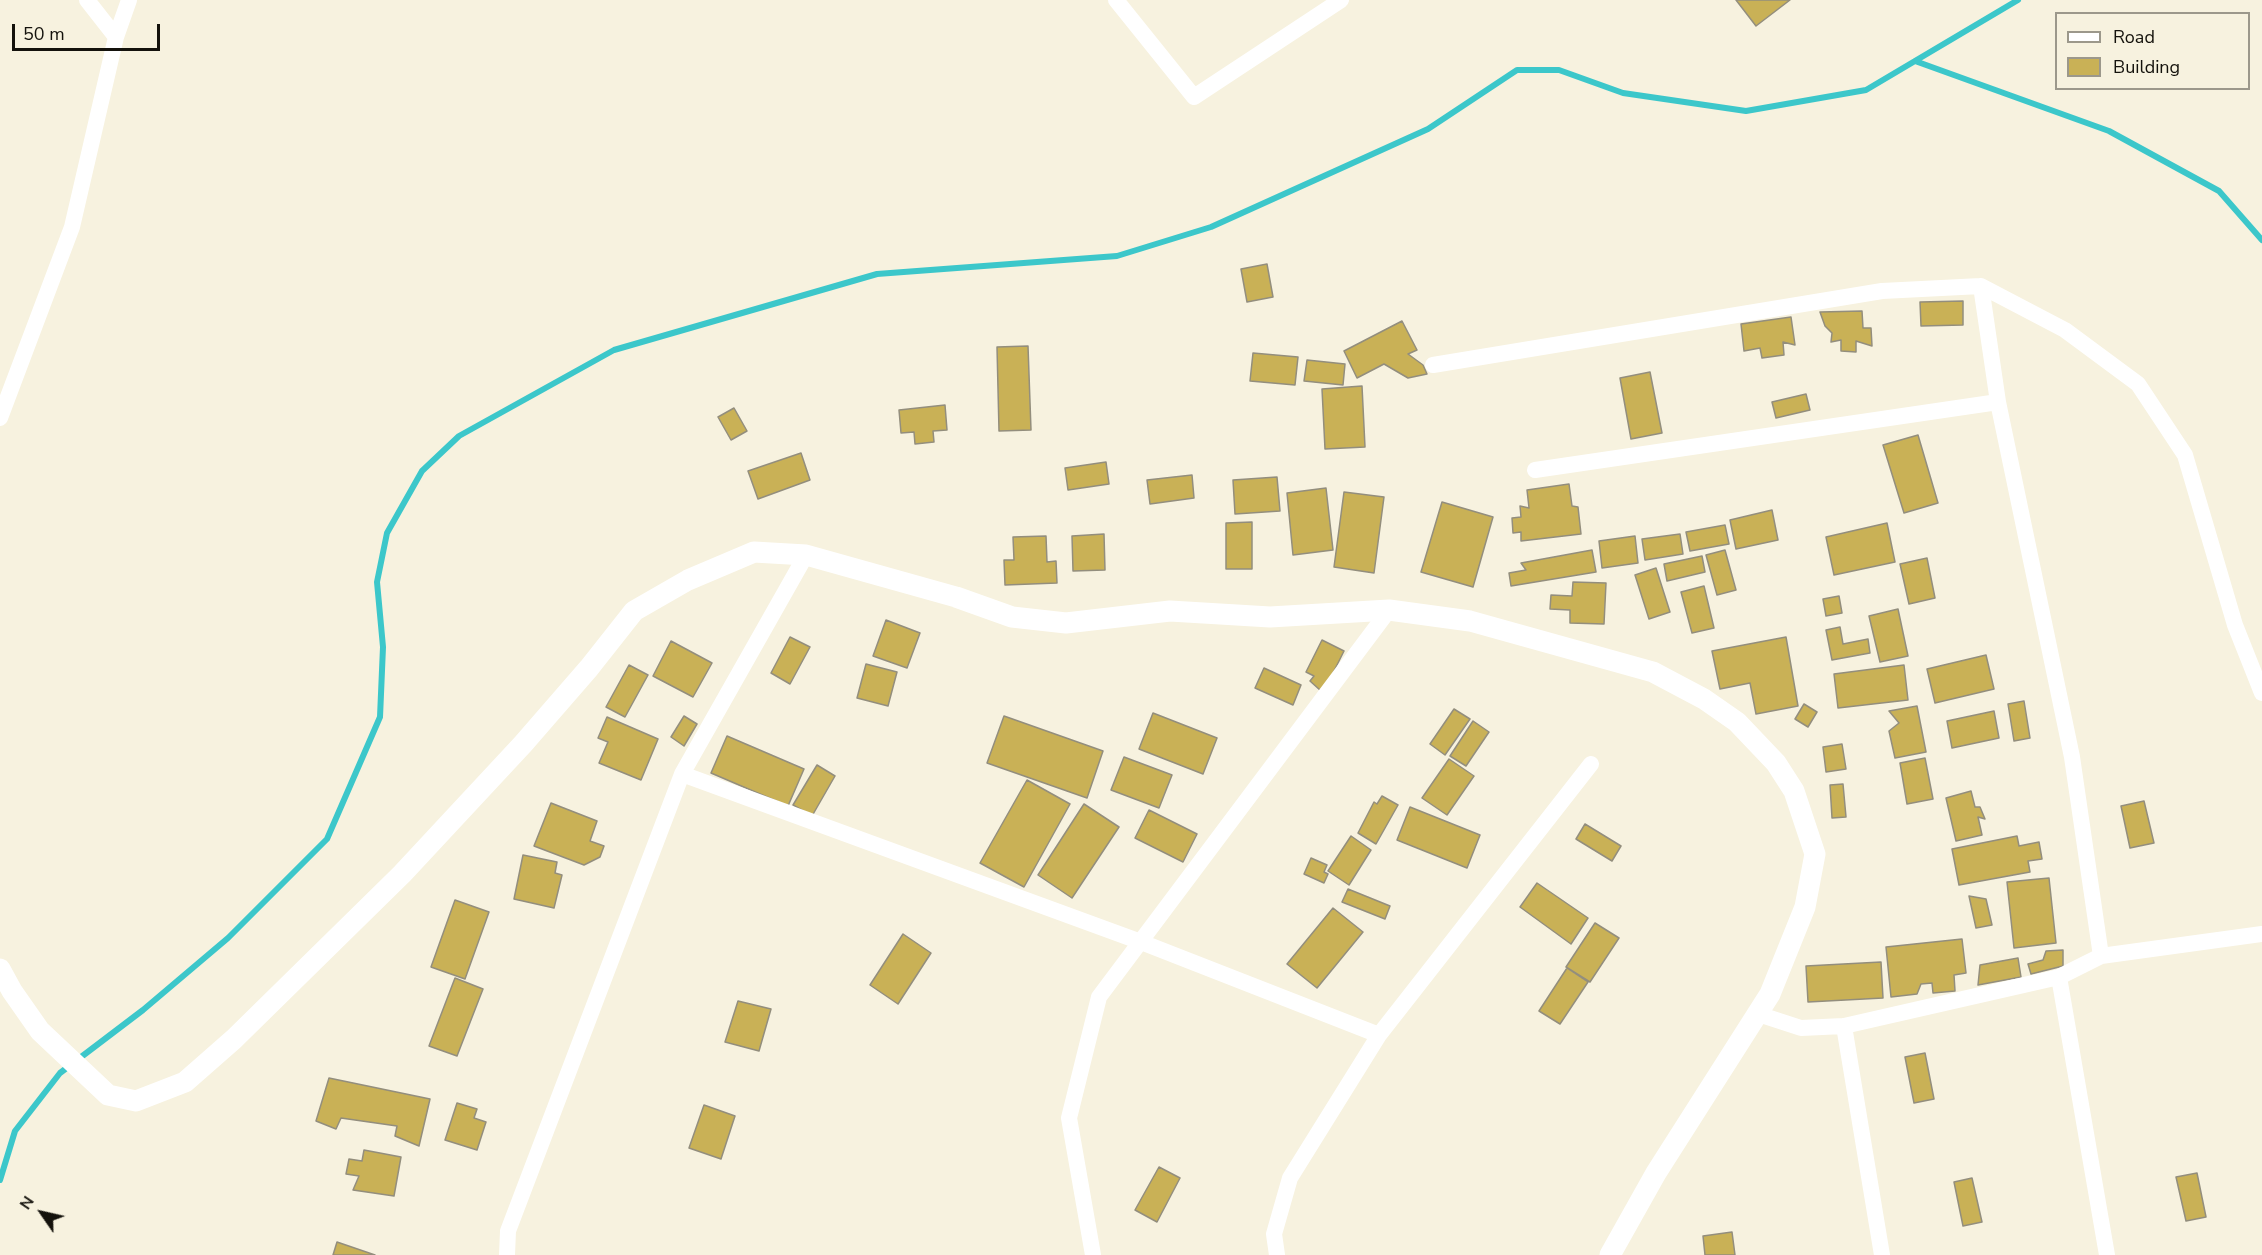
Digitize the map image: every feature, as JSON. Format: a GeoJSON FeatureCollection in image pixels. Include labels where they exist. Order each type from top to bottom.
{"type":"FeatureCollection","features":[{"type":"Feature","properties":{"kind":"street"},"geometry":{"type":"LineString","coordinates":[[87,0],[116,37]]}},
{"type":"Feature","properties":{"kind":"street"},"geometry":{"type":"LineString","coordinates":[[0,418],[72,227],[116,37],[129,0]]}},
{"type":"Feature","properties":{"kind":"street"},"geometry":{"type":"LineString","coordinates":[[1116,0],[1194,97],[1341,0]]}},
{"type":"Feature","properties":{"kind":"street"},"geometry":{"type":"LineString","coordinates":[[1433,365],[1882,291],[1981,286],[2065,330],[2138,384],[2185,455],[2235,625],[2262,693]]}},
{"type":"Feature","properties":{"kind":"street"},"geometry":{"type":"LineString","coordinates":[[1981,286],[1998,402],[2072,757],[2101,956]]}},
{"type":"Feature","properties":{"kind":"street"},"geometry":{"type":"LineString","coordinates":[[1535,470],[1998,402]]}},
{"type":"Feature","properties":{"kind":"street"},"geometry":{"type":"LineString","coordinates":[[0,969],[12,991],[40,1031],[108,1095],[136,1101],[185,1082],[234,1039],[402,874],[531,735],[590,668],[634,611],[688,580],[754,552],[806,555],[956,597],[1012,617],[1066,624],[1170,611],[1270,617],[1389,610],[1470,621],[1653,672],[1704,699],[1737,722],[1776,763],[1794,791],[1815,854],[1805,907],[1770,994],[1656,1173],[1610,1255]]}},
{"type":"Feature","properties":{"kind":"street"},"geometry":{"type":"LineString","coordinates":[[507,1255],[508,1231],[682,774],[806,555]]}},
{"type":"Feature","properties":{"kind":"street"},"geometry":{"type":"LineString","coordinates":[[1093,1255],[1069,1118],[1099,997],[1389,610]]}},
{"type":"Feature","properties":{"kind":"street"},"geometry":{"type":"LineString","coordinates":[[1277,1255],[1274,1234],[1290,1178],[1379,1035],[1591,764]]}},
{"type":"Feature","properties":{"kind":"street"},"geometry":{"type":"LineString","coordinates":[[682,774],[1141,942],[1379,1035]]}},
{"type":"Feature","properties":{"kind":"street"},"geometry":{"type":"LineString","coordinates":[[1758,1014],[1801,1028],[1844,1026],[2059,977],[2101,956],[2262,934]]}},
{"type":"Feature","properties":{"kind":"street"},"geometry":{"type":"LineString","coordinates":[[2059,977],[2107,1255]]}},
{"type":"Feature","properties":{"kind":"street"},"geometry":{"type":"LineString","coordinates":[[1844,1026],[1882,1255]]}},
{"type":"Feature","properties":{"kind":"building"},"geometry":{"type":"Polygon","coordinates":[[[1736,0],[1790,0],[1756,26],[1736,0]]]}},
{"type":"Feature","properties":{"kind":"building"},"geometry":{"type":"Polygon","coordinates":[[[1267,264],[1273,297],[1247,302],[1241,269],[1267,264]]]}},
{"type":"Feature","properties":{"kind":"building"},"geometry":{"type":"Polygon","coordinates":[[[1963,301],[1963,325],[1921,326],[1920,302],[1963,301]]]}},
{"type":"Feature","properties":{"kind":"building"},"geometry":{"type":"Polygon","coordinates":[[[1862,311],[1863,328],[1871,328],[1872,346],[1856,341],[1856,352],[1841,351],[1841,340],[1831,342],[1832,333],[1825,326],[1820,312],[1862,311]]]}},
{"type":"Feature","properties":{"kind":"building"},"geometry":{"type":"Polygon","coordinates":[[[1791,317],[1795,345],[1783,342],[1784,355],[1762,358],[1760,348],[1744,351],[1741,324],[1791,317]]]}},
{"type":"Feature","properties":{"kind":"building"},"geometry":{"type":"Polygon","coordinates":[[[1402,321],[1417,350],[1408,354],[1423,365],[1427,374],[1408,378],[1384,364],[1357,378],[1344,351],[1402,321]]]}},
{"type":"Feature","properties":{"kind":"building"},"geometry":{"type":"Polygon","coordinates":[[[1028,346],[1031,430],[999,431],[997,347],[1028,346]]]}},
{"type":"Feature","properties":{"kind":"building"},"geometry":{"type":"Polygon","coordinates":[[[1253,353],[1298,357],[1295,385],[1250,381],[1253,353]]]}},
{"type":"Feature","properties":{"kind":"building"},"geometry":{"type":"Polygon","coordinates":[[[1307,360],[1345,364],[1343,385],[1304,381],[1307,360]]]}},
{"type":"Feature","properties":{"kind":"building"},"geometry":{"type":"Polygon","coordinates":[[[1650,372],[1662,433],[1631,439],[1620,378],[1650,372]]]}},
{"type":"Feature","properties":{"kind":"building"},"geometry":{"type":"Polygon","coordinates":[[[1362,386],[1365,447],[1325,449],[1322,389],[1362,386]]]}},
{"type":"Feature","properties":{"kind":"building"},"geometry":{"type":"Polygon","coordinates":[[[1806,394],[1810,410],[1776,418],[1772,402],[1806,394]]]}},
{"type":"Feature","properties":{"kind":"building"},"geometry":{"type":"Polygon","coordinates":[[[945,405],[947,430],[933,431],[934,442],[915,444],[914,432],[901,433],[899,410],[945,405]]]}},
{"type":"Feature","properties":{"kind":"building"},"geometry":{"type":"Polygon","coordinates":[[[734,408],[747,431],[731,440],[718,417],[734,408]]]}},
{"type":"Feature","properties":{"kind":"building"},"geometry":{"type":"Polygon","coordinates":[[[1918,435],[1938,503],[1904,513],[1883,445],[1918,435]]]}},
{"type":"Feature","properties":{"kind":"building"},"geometry":{"type":"Polygon","coordinates":[[[801,453],[810,480],[758,499],[748,471],[801,453]]]}},
{"type":"Feature","properties":{"kind":"building"},"geometry":{"type":"Polygon","coordinates":[[[1106,462],[1109,484],[1068,490],[1065,468],[1106,462]]]}},
{"type":"Feature","properties":{"kind":"building"},"geometry":{"type":"Polygon","coordinates":[[[1192,475],[1194,498],[1150,504],[1147,480],[1192,475]]]}},
{"type":"Feature","properties":{"kind":"building"},"geometry":{"type":"Polygon","coordinates":[[[1277,477],[1280,511],[1235,514],[1233,480],[1277,477]]]}},
{"type":"Feature","properties":{"kind":"building"},"geometry":{"type":"Polygon","coordinates":[[[1569,484],[1572,506],[1578,507],[1581,534],[1521,541],[1521,532],[1513,533],[1512,518],[1521,517],[1520,506],[1529,508],[1527,490],[1569,484]]]}},
{"type":"Feature","properties":{"kind":"building"},"geometry":{"type":"Polygon","coordinates":[[[1326,488],[1333,550],[1293,555],[1287,493],[1326,488]]]}},
{"type":"Feature","properties":{"kind":"building"},"geometry":{"type":"Polygon","coordinates":[[[1344,492],[1384,497],[1374,573],[1334,567],[1344,492]]]}},
{"type":"Feature","properties":{"kind":"building"},"geometry":{"type":"Polygon","coordinates":[[[1442,502],[1493,517],[1473,587],[1421,572],[1442,502]]]}},
{"type":"Feature","properties":{"kind":"building"},"geometry":{"type":"Polygon","coordinates":[[[1772,510],[1778,540],[1736,549],[1730,520],[1772,510]]]}},
{"type":"Feature","properties":{"kind":"building"},"geometry":{"type":"Polygon","coordinates":[[[1252,522],[1252,569],[1226,569],[1226,523],[1252,522]]]}},
{"type":"Feature","properties":{"kind":"building"},"geometry":{"type":"Polygon","coordinates":[[[1887,523],[1895,562],[1834,575],[1826,537],[1887,523]]]}},
{"type":"Feature","properties":{"kind":"building"},"geometry":{"type":"Polygon","coordinates":[[[1725,525],[1729,544],[1690,551],[1686,532],[1725,525]]]}},
{"type":"Feature","properties":{"kind":"building"},"geometry":{"type":"Polygon","coordinates":[[[1104,534],[1105,570],[1073,571],[1072,536],[1104,534]]]}},
{"type":"Feature","properties":{"kind":"building"},"geometry":{"type":"Polygon","coordinates":[[[1680,534],[1683,554],[1645,560],[1642,539],[1680,534]]]}},
{"type":"Feature","properties":{"kind":"building"},"geometry":{"type":"Polygon","coordinates":[[[1046,536],[1047,562],[1056,561],[1057,583],[1005,585],[1004,560],[1014,560],[1013,537],[1046,536]]]}},
{"type":"Feature","properties":{"kind":"building"},"geometry":{"type":"Polygon","coordinates":[[[1635,536],[1638,563],[1602,568],[1599,541],[1635,536]]]}},
{"type":"Feature","properties":{"kind":"building"},"geometry":{"type":"Polygon","coordinates":[[[1592,550],[1596,572],[1511,586],[1509,573],[1526,570],[1521,563],[1592,550]]]}},
{"type":"Feature","properties":{"kind":"building"},"geometry":{"type":"Polygon","coordinates":[[[1725,550],[1736,590],[1717,595],[1706,555],[1725,550]]]}},
{"type":"Feature","properties":{"kind":"building"},"geometry":{"type":"Polygon","coordinates":[[[1702,556],[1705,572],[1667,581],[1664,564],[1702,556]]]}},
{"type":"Feature","properties":{"kind":"building"},"geometry":{"type":"Polygon","coordinates":[[[1927,558],[1935,598],[1909,604],[1900,564],[1927,558]]]}},
{"type":"Feature","properties":{"kind":"building"},"geometry":{"type":"Polygon","coordinates":[[[1656,568],[1670,612],[1649,619],[1635,575],[1656,568]]]}},
{"type":"Feature","properties":{"kind":"building"},"geometry":{"type":"Polygon","coordinates":[[[1573,582],[1606,583],[1604,624],[1570,623],[1570,610],[1550,609],[1551,595],[1572,596],[1573,582]]]}},
{"type":"Feature","properties":{"kind":"building"},"geometry":{"type":"Polygon","coordinates":[[[1704,586],[1714,628],[1692,633],[1681,592],[1704,586]]]}},
{"type":"Feature","properties":{"kind":"building"},"geometry":{"type":"Polygon","coordinates":[[[1839,596],[1842,613],[1826,616],[1823,599],[1839,596]]]}},
{"type":"Feature","properties":{"kind":"building"},"geometry":{"type":"Polygon","coordinates":[[[1898,609],[1908,656],[1880,662],[1869,616],[1898,609]]]}},
{"type":"Feature","properties":{"kind":"building"},"geometry":{"type":"Polygon","coordinates":[[[886,620],[920,633],[907,668],[873,656],[886,620]]]}},
{"type":"Feature","properties":{"kind":"building"},"geometry":{"type":"Polygon","coordinates":[[[1840,627],[1843,644],[1868,639],[1870,653],[1832,660],[1826,630],[1840,627]]]}},
{"type":"Feature","properties":{"kind":"building"},"geometry":{"type":"Polygon","coordinates":[[[790,637],[810,647],[790,684],[771,673],[790,637]]]}},
{"type":"Feature","properties":{"kind":"building"},"geometry":{"type":"Polygon","coordinates":[[[1786,637],[1798,706],[1756,714],[1750,683],[1720,689],[1712,651],[1786,637]]]}},
{"type":"Feature","properties":{"kind":"building"},"geometry":{"type":"Polygon","coordinates":[[[1322,640],[1344,651],[1327,685],[1321,691],[1310,681],[1314,676],[1306,672],[1322,640]]]}},
{"type":"Feature","properties":{"kind":"building"},"geometry":{"type":"Polygon","coordinates":[[[671,641],[712,663],[693,697],[653,676],[671,641]]]}},
{"type":"Feature","properties":{"kind":"building"},"geometry":{"type":"Polygon","coordinates":[[[1986,655],[1994,689],[1935,703],[1927,669],[1986,655]]]}},
{"type":"Feature","properties":{"kind":"building"},"geometry":{"type":"Polygon","coordinates":[[[866,664],[897,672],[888,706],[857,698],[866,664]]]}},
{"type":"Feature","properties":{"kind":"building"},"geometry":{"type":"Polygon","coordinates":[[[629,665],[648,675],[625,717],[606,707],[629,665]]]}},
{"type":"Feature","properties":{"kind":"building"},"geometry":{"type":"Polygon","coordinates":[[[1904,665],[1908,700],[1838,708],[1834,674],[1904,665]]]}},
{"type":"Feature","properties":{"kind":"building"},"geometry":{"type":"Polygon","coordinates":[[[1264,668],[1301,685],[1293,705],[1255,688],[1264,668]]]}},
{"type":"Feature","properties":{"kind":"building"},"geometry":{"type":"Polygon","coordinates":[[[2024,701],[2030,738],[2014,741],[2008,704],[2024,701]]]}},
{"type":"Feature","properties":{"kind":"building"},"geometry":{"type":"Polygon","coordinates":[[[1804,704],[1817,712],[1808,727],[1795,719],[1804,704]]]}},
{"type":"Feature","properties":{"kind":"building"},"geometry":{"type":"Polygon","coordinates":[[[1917,706],[1926,752],[1895,758],[1889,731],[1899,723],[1889,711],[1917,706]]]}},
{"type":"Feature","properties":{"kind":"building"},"geometry":{"type":"Polygon","coordinates":[[[1454,709],[1470,719],[1445,755],[1430,744],[1454,709]]]}},
{"type":"Feature","properties":{"kind":"building"},"geometry":{"type":"Polygon","coordinates":[[[1994,711],[1999,738],[1952,748],[1947,721],[1994,711]]]}},
{"type":"Feature","properties":{"kind":"building"},"geometry":{"type":"Polygon","coordinates":[[[1153,713],[1217,738],[1203,774],[1139,749],[1153,713]]]}},
{"type":"Feature","properties":{"kind":"building"},"geometry":{"type":"Polygon","coordinates":[[[684,716],[697,724],[684,746],[671,737],[684,716]]]}},
{"type":"Feature","properties":{"kind":"building"},"geometry":{"type":"Polygon","coordinates":[[[1004,716],[1103,751],[1087,798],[987,763],[1004,716]]]}},
{"type":"Feature","properties":{"kind":"building"},"geometry":{"type":"Polygon","coordinates":[[[607,717],[658,739],[641,780],[599,763],[608,742],[598,738],[607,717]]]}},
{"type":"Feature","properties":{"kind":"building"},"geometry":{"type":"Polygon","coordinates":[[[1473,721],[1489,732],[1466,766],[1450,756],[1473,721]]]}},
{"type":"Feature","properties":{"kind":"building"},"geometry":{"type":"Polygon","coordinates":[[[727,736],[804,769],[788,806],[711,773],[727,736]]]}},
{"type":"Feature","properties":{"kind":"building"},"geometry":{"type":"Polygon","coordinates":[[[1842,744],[1846,769],[1826,772],[1823,747],[1842,744]]]}},
{"type":"Feature","properties":{"kind":"building"},"geometry":{"type":"Polygon","coordinates":[[[1124,757],[1172,775],[1159,808],[1111,790],[1124,757]]]}},
{"type":"Feature","properties":{"kind":"building"},"geometry":{"type":"Polygon","coordinates":[[[1925,758],[1933,799],[1907,804],[1900,763],[1925,758]]]}},
{"type":"Feature","properties":{"kind":"building"},"geometry":{"type":"Polygon","coordinates":[[[1449,759],[1474,776],[1447,815],[1422,798],[1449,759]]]}},
{"type":"Feature","properties":{"kind":"building"},"geometry":{"type":"Polygon","coordinates":[[[817,765],[835,776],[812,816],[793,805],[817,765]]]}},
{"type":"Feature","properties":{"kind":"building"},"geometry":{"type":"Polygon","coordinates":[[[1027,780],[1070,804],[1024,887],[980,863],[1027,780]]]}},
{"type":"Feature","properties":{"kind":"building"},"geometry":{"type":"Polygon","coordinates":[[[1843,784],[1846,817],[1832,818],[1830,785],[1843,784]]]}},
{"type":"Feature","properties":{"kind":"building"},"geometry":{"type":"Polygon","coordinates":[[[1971,791],[1975,807],[1980,807],[1985,819],[1978,817],[1982,835],[1956,841],[1946,798],[1971,791]]]}},
{"type":"Feature","properties":{"kind":"building"},"geometry":{"type":"Polygon","coordinates":[[[1382,796],[1398,805],[1376,844],[1358,833],[1374,802],[1377,804],[1382,796]]]}},
{"type":"Feature","properties":{"kind":"building"},"geometry":{"type":"Polygon","coordinates":[[[2144,801],[2154,843],[2130,848],[2121,806],[2144,801]]]}},
{"type":"Feature","properties":{"kind":"building"},"geometry":{"type":"Polygon","coordinates":[[[551,803],[597,821],[590,841],[604,846],[600,857],[584,865],[534,846],[551,803]]]}},
{"type":"Feature","properties":{"kind":"building"},"geometry":{"type":"Polygon","coordinates":[[[1084,804],[1119,827],[1072,898],[1038,875],[1084,804]]]}},
{"type":"Feature","properties":{"kind":"building"},"geometry":{"type":"Polygon","coordinates":[[[1410,807],[1480,835],[1467,868],[1397,840],[1410,807]]]}},
{"type":"Feature","properties":{"kind":"building"},"geometry":{"type":"Polygon","coordinates":[[[1149,810],[1197,834],[1183,862],[1135,838],[1149,810]]]}},
{"type":"Feature","properties":{"kind":"building"},"geometry":{"type":"Polygon","coordinates":[[[1585,824],[1621,846],[1612,861],[1576,839],[1585,824]]]}},
{"type":"Feature","properties":{"kind":"building"},"geometry":{"type":"Polygon","coordinates":[[[1351,836],[1371,850],[1349,885],[1328,871],[1351,836]]]}},
{"type":"Feature","properties":{"kind":"building"},"geometry":{"type":"Polygon","coordinates":[[[2017,836],[2019,846],[2039,842],[2042,859],[2028,861],[2030,872],[1959,885],[1952,849],[2017,836]]]}},
{"type":"Feature","properties":{"kind":"building"},"geometry":{"type":"Polygon","coordinates":[[[523,855],[557,862],[555,873],[562,875],[554,908],[514,899],[523,855]]]}},
{"type":"Feature","properties":{"kind":"building"},"geometry":{"type":"Polygon","coordinates":[[[1311,858],[1327,865],[1324,872],[1328,874],[1324,883],[1304,874],[1311,858]]]}},
{"type":"Feature","properties":{"kind":"building"},"geometry":{"type":"Polygon","coordinates":[[[2049,878],[2056,943],[2014,948],[2007,882],[2049,878]]]}},
{"type":"Feature","properties":{"kind":"building"},"geometry":{"type":"Polygon","coordinates":[[[1537,883],[1588,918],[1571,944],[1520,907],[1537,883]]]}},
{"type":"Feature","properties":{"kind":"building"},"geometry":{"type":"Polygon","coordinates":[[[1348,889],[1390,906],[1385,919],[1342,902],[1348,889]]]}},
{"type":"Feature","properties":{"kind":"building"},"geometry":{"type":"Polygon","coordinates":[[[1969,896],[1986,899],[1992,925],[1976,928],[1969,896]]]}},
{"type":"Feature","properties":{"kind":"building"},"geometry":{"type":"Polygon","coordinates":[[[455,900],[489,912],[465,979],[431,967],[455,900]]]}},
{"type":"Feature","properties":{"kind":"building"},"geometry":{"type":"Polygon","coordinates":[[[1333,908],[1363,932],[1317,988],[1287,964],[1333,908]]]}},
{"type":"Feature","properties":{"kind":"building"},"geometry":{"type":"Polygon","coordinates":[[[1595,923],[1619,938],[1590,982],[1566,967],[1595,923]]]}},
{"type":"Feature","properties":{"kind":"building"},"geometry":{"type":"Polygon","coordinates":[[[903,934],[931,953],[898,1004],[870,985],[903,934]]]}},
{"type":"Feature","properties":{"kind":"building"},"geometry":{"type":"Polygon","coordinates":[[[1962,939],[1966,973],[1954,975],[1955,991],[1933,993],[1932,983],[1921,984],[1917,994],[1891,997],[1886,947],[1962,939]]]}},
{"type":"Feature","properties":{"kind":"building"},"geometry":{"type":"Polygon","coordinates":[[[2063,950],[2063,966],[2031,974],[2028,964],[2043,960],[2046,951],[2063,950]]]}},
{"type":"Feature","properties":{"kind":"building"},"geometry":{"type":"Polygon","coordinates":[[[2018,958],[2021,977],[1978,985],[1980,965],[2018,958]]]}},
{"type":"Feature","properties":{"kind":"building"},"geometry":{"type":"Polygon","coordinates":[[[1881,962],[1883,998],[1808,1002],[1806,966],[1881,962]]]}},
{"type":"Feature","properties":{"kind":"building"},"geometry":{"type":"Polygon","coordinates":[[[1567,968],[1588,982],[1560,1024],[1539,1011],[1567,968]]]}},
{"type":"Feature","properties":{"kind":"building"},"geometry":{"type":"Polygon","coordinates":[[[455,978],[483,989],[457,1056],[429,1046],[455,978]]]}},
{"type":"Feature","properties":{"kind":"building"},"geometry":{"type":"Polygon","coordinates":[[[738,1001],[771,1009],[759,1051],[725,1042],[738,1001]]]}},
{"type":"Feature","properties":{"kind":"building"},"geometry":{"type":"Polygon","coordinates":[[[1925,1053],[1934,1099],[1914,1103],[1905,1057],[1925,1053]]]}},
{"type":"Feature","properties":{"kind":"building"},"geometry":{"type":"Polygon","coordinates":[[[329,1078],[430,1099],[419,1146],[395,1136],[397,1126],[341,1118],[336,1129],[316,1121],[329,1078]]]}},
{"type":"Feature","properties":{"kind":"building"},"geometry":{"type":"Polygon","coordinates":[[[457,1103],[477,1109],[474,1118],[486,1122],[477,1150],[445,1140],[457,1103]]]}},
{"type":"Feature","properties":{"kind":"building"},"geometry":{"type":"Polygon","coordinates":[[[704,1105],[735,1116],[721,1159],[689,1148],[704,1105]]]}},
{"type":"Feature","properties":{"kind":"building"},"geometry":{"type":"Polygon","coordinates":[[[364,1150],[401,1157],[394,1196],[353,1190],[359,1176],[346,1174],[349,1159],[362,1161],[364,1150]]]}},
{"type":"Feature","properties":{"kind":"building"},"geometry":{"type":"Polygon","coordinates":[[[1159,1167],[1180,1178],[1157,1222],[1135,1210],[1159,1167]]]}},
{"type":"Feature","properties":{"kind":"building"},"geometry":{"type":"Polygon","coordinates":[[[2197,1173],[2206,1217],[2186,1221],[2176,1177],[2197,1173]]]}},
{"type":"Feature","properties":{"kind":"building"},"geometry":{"type":"Polygon","coordinates":[[[1972,1178],[1982,1222],[1963,1226],[1954,1182],[1972,1178]]]}},
{"type":"Feature","properties":{"kind":"building"},"geometry":{"type":"Polygon","coordinates":[[[1732,1232],[1735,1255],[1705,1255],[1703,1236],[1732,1232]]]}},
{"type":"Feature","properties":{"kind":"building"},"geometry":{"type":"Polygon","coordinates":[[[337,1242],[375,1255],[333,1255],[337,1242]]]}},
{"type":"Feature","properties":{"kind":"waterway"},"geometry":{"type":"LineString","coordinates":[[0,1180],[15,1131],[60,1073],[143,1010],[228,938],[327,839],[380,717],[383,647],[377,582],[387,533],[422,471],[459,436],[614,350],[877,274],[1117,256],[1211,227],[1428,129],[1517,70],[1559,70],[1623,93],[1746,111],[1866,90],[2018,0]]}},
{"type":"Feature","properties":{"kind":"waterway"},"geometry":{"type":"LineString","coordinates":[[1915,61],[2109,131],[2219,191],[2262,240]]}}]}
